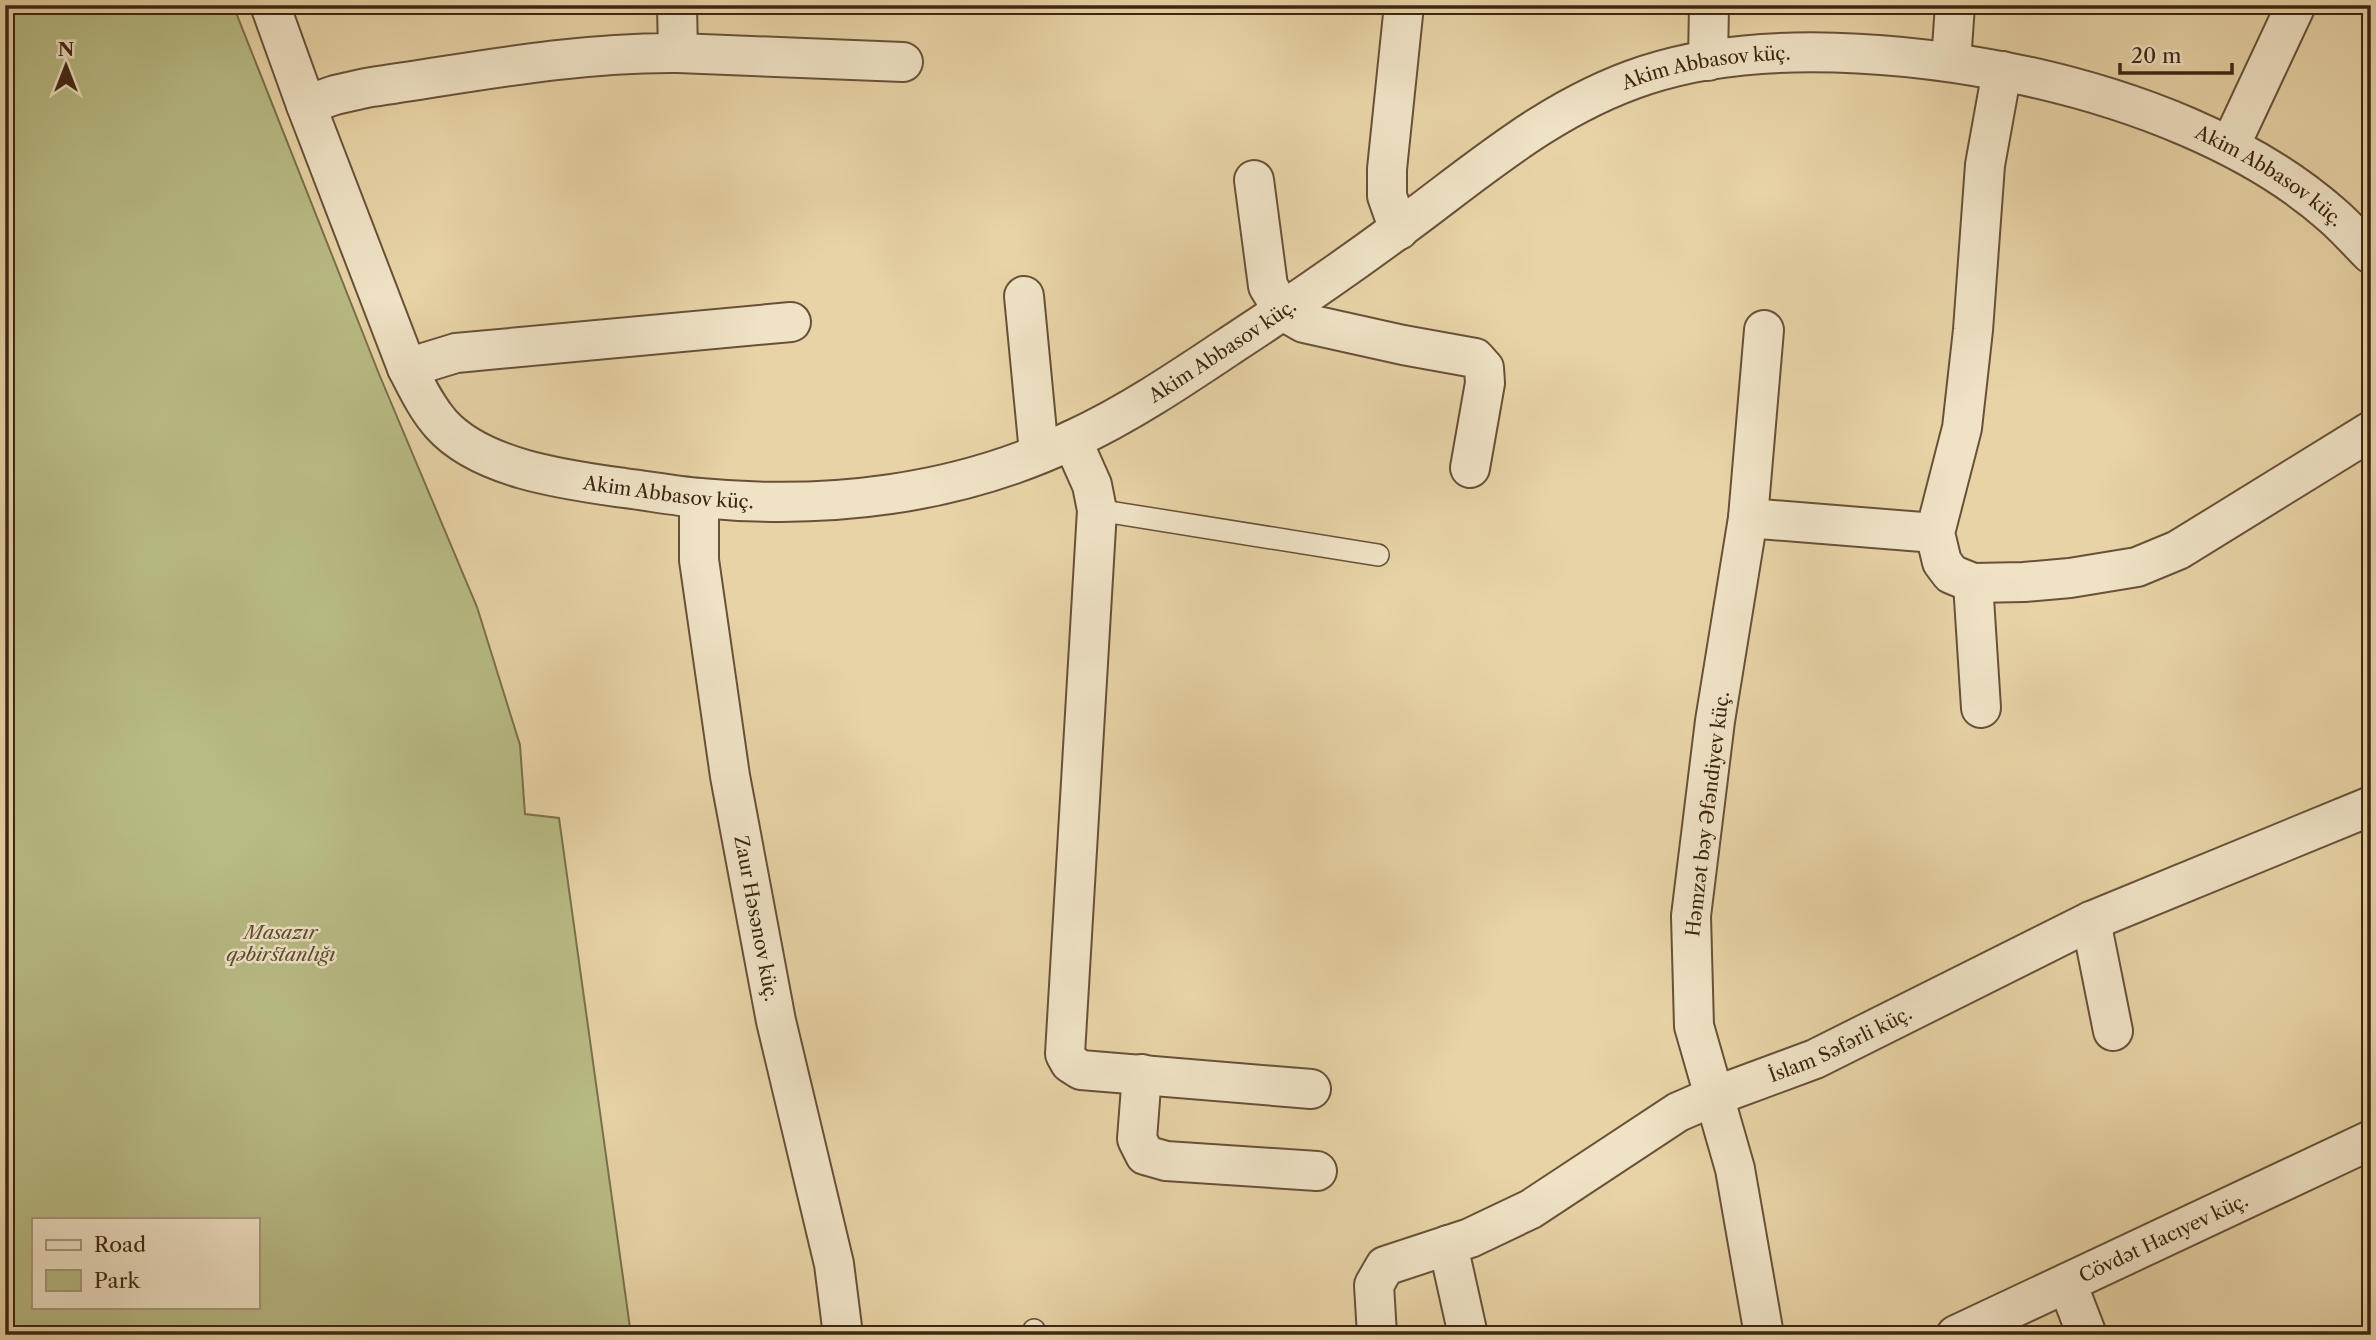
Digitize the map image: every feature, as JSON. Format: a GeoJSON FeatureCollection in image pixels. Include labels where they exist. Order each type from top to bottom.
{"type":"FeatureCollection","features":[{"type":"Feature","properties":{"kind":"street","name":"Akim Abbasov küç."},"geometry":{"type":"LineString","coordinates":[[270,5],[407,368],[422,398],[443,426],[469,446],[543,474],[699,498],[820,500],[889,496],[949,484],[1056,447],[1198,367],[1283,311],[1399,230],[1529,131],[1614,87],[1649,74],[1748,55],[1871,54],[1951,62],[2078,89],[2152,114],[2230,146],[2273,172],[2331,214],[2371,254]]}},
{"type":"Feature","properties":{"kind":"street"},"geometry":{"type":"LineString","coordinates":[[677,5],[678,53]]}},
{"type":"Feature","properties":{"kind":"street"},"geometry":{"type":"LineString","coordinates":[[1399,230],[1387,196],[1387,183],[1404,5]]}},
{"type":"Feature","properties":{"kind":"street"},"geometry":{"type":"LineString","coordinates":[[1708,61],[1709,5]]}},
{"type":"Feature","properties":{"kind":"street"},"geometry":{"type":"LineString","coordinates":[[1951,62],[1955,5]]}},
{"type":"Feature","properties":{"kind":"street"},"geometry":{"type":"LineString","coordinates":[[2230,146],[2296,5]]}},
{"type":"Feature","properties":{"kind":"street"},"geometry":{"type":"LineString","coordinates":[[306,105],[335,94],[366,88],[577,57],[634,52],[903,62]]}},
{"type":"Feature","properties":{"kind":"street"},"geometry":{"type":"LineString","coordinates":[[2002,71],[1985,165],[1973,330],[1962,428],[1935,533],[1942,562],[1951,574],[1973,583],[2070,578],[2137,567],[2178,551],[2371,431]]}},
{"type":"Feature","properties":{"kind":"street"},"geometry":{"type":"LineString","coordinates":[[1254,180],[1268,286],[1283,311],[1304,323],[1475,358],[1484,368],[1485,383],[1470,468]]}},
{"type":"Feature","properties":{"kind":"street"},"geometry":{"type":"LineString","coordinates":[[1024,296],[1056,447],[1092,485],[1097,510],[1065,1054],[1070,1063],[1081,1070],[1311,1089]]}},
{"type":"Feature","properties":{"kind":"street"},"geometry":{"type":"LineString","coordinates":[[407,368],[456,353],[791,322]]}},
{"type":"Feature","properties":{"kind":"street","name":"Həmzət bəy Əfəndiyev küç."},"geometry":{"type":"LineString","coordinates":[[1764,330],[1748,518],[1715,721],[1691,916],[1694,1026],[1735,1169],[1764,1335]]}},
{"type":"Feature","properties":{"kind":"street","name":"Zaur Həsənov küç."},"geometry":{"type":"LineString","coordinates":[[699,498],[699,560],[730,776],[776,1021],[834,1264],[843,1335]]}},
{"type":"Feature","properties":{"kind":"street"},"geometry":{"type":"LineString","coordinates":[[1748,518],[1935,533]]}},
{"type":"Feature","properties":{"kind":"street"},"geometry":{"type":"LineString","coordinates":[[1973,583],[1981,708]]}},
{"type":"Feature","properties":{"kind":"street","name":"İslam Səfərli küç."},"geometry":{"type":"LineString","coordinates":[[1377,1335],[1374,1285],[1385,1266],[1470,1238],[1531,1209],[1678,1112],[1815,1059],[2091,921],[2371,806]]}},
{"type":"Feature","properties":{"kind":"street"},"geometry":{"type":"LineString","coordinates":[[2091,921],[2113,1031]]}},
{"type":"Feature","properties":{"kind":"street"},"geometry":{"type":"LineString","coordinates":[[1142,1074],[1137,1139],[1145,1155],[1166,1161],[1317,1171]]}},
{"type":"Feature","properties":{"kind":"street","name":"Cövdət Hacıyev küç."},"geometry":{"type":"LineString","coordinates":[[1956,1335],[2371,1140]]}},
{"type":"Feature","properties":{"kind":"street"},"geometry":{"type":"LineString","coordinates":[[1448,1245],[1468,1335]]}},
{"type":"Feature","properties":{"kind":"street"},"geometry":{"type":"LineString","coordinates":[[2067,1283],[2087,1335]]}},
{"type":"Feature","properties":{"kind":"lane"},"geometry":{"type":"LineString","coordinates":[[1097,510],[1378,555]]}},
{"type":"Feature","properties":{"kind":"green space","name":"Masazır qəbirstanlığı"},"geometry":{"type":"Polygon","coordinates":[[[5,5],[233,5],[379,374],[477,607],[520,745],[525,814],[559,818],[631,1335],[5,1335],[5,5]]]}}]}
